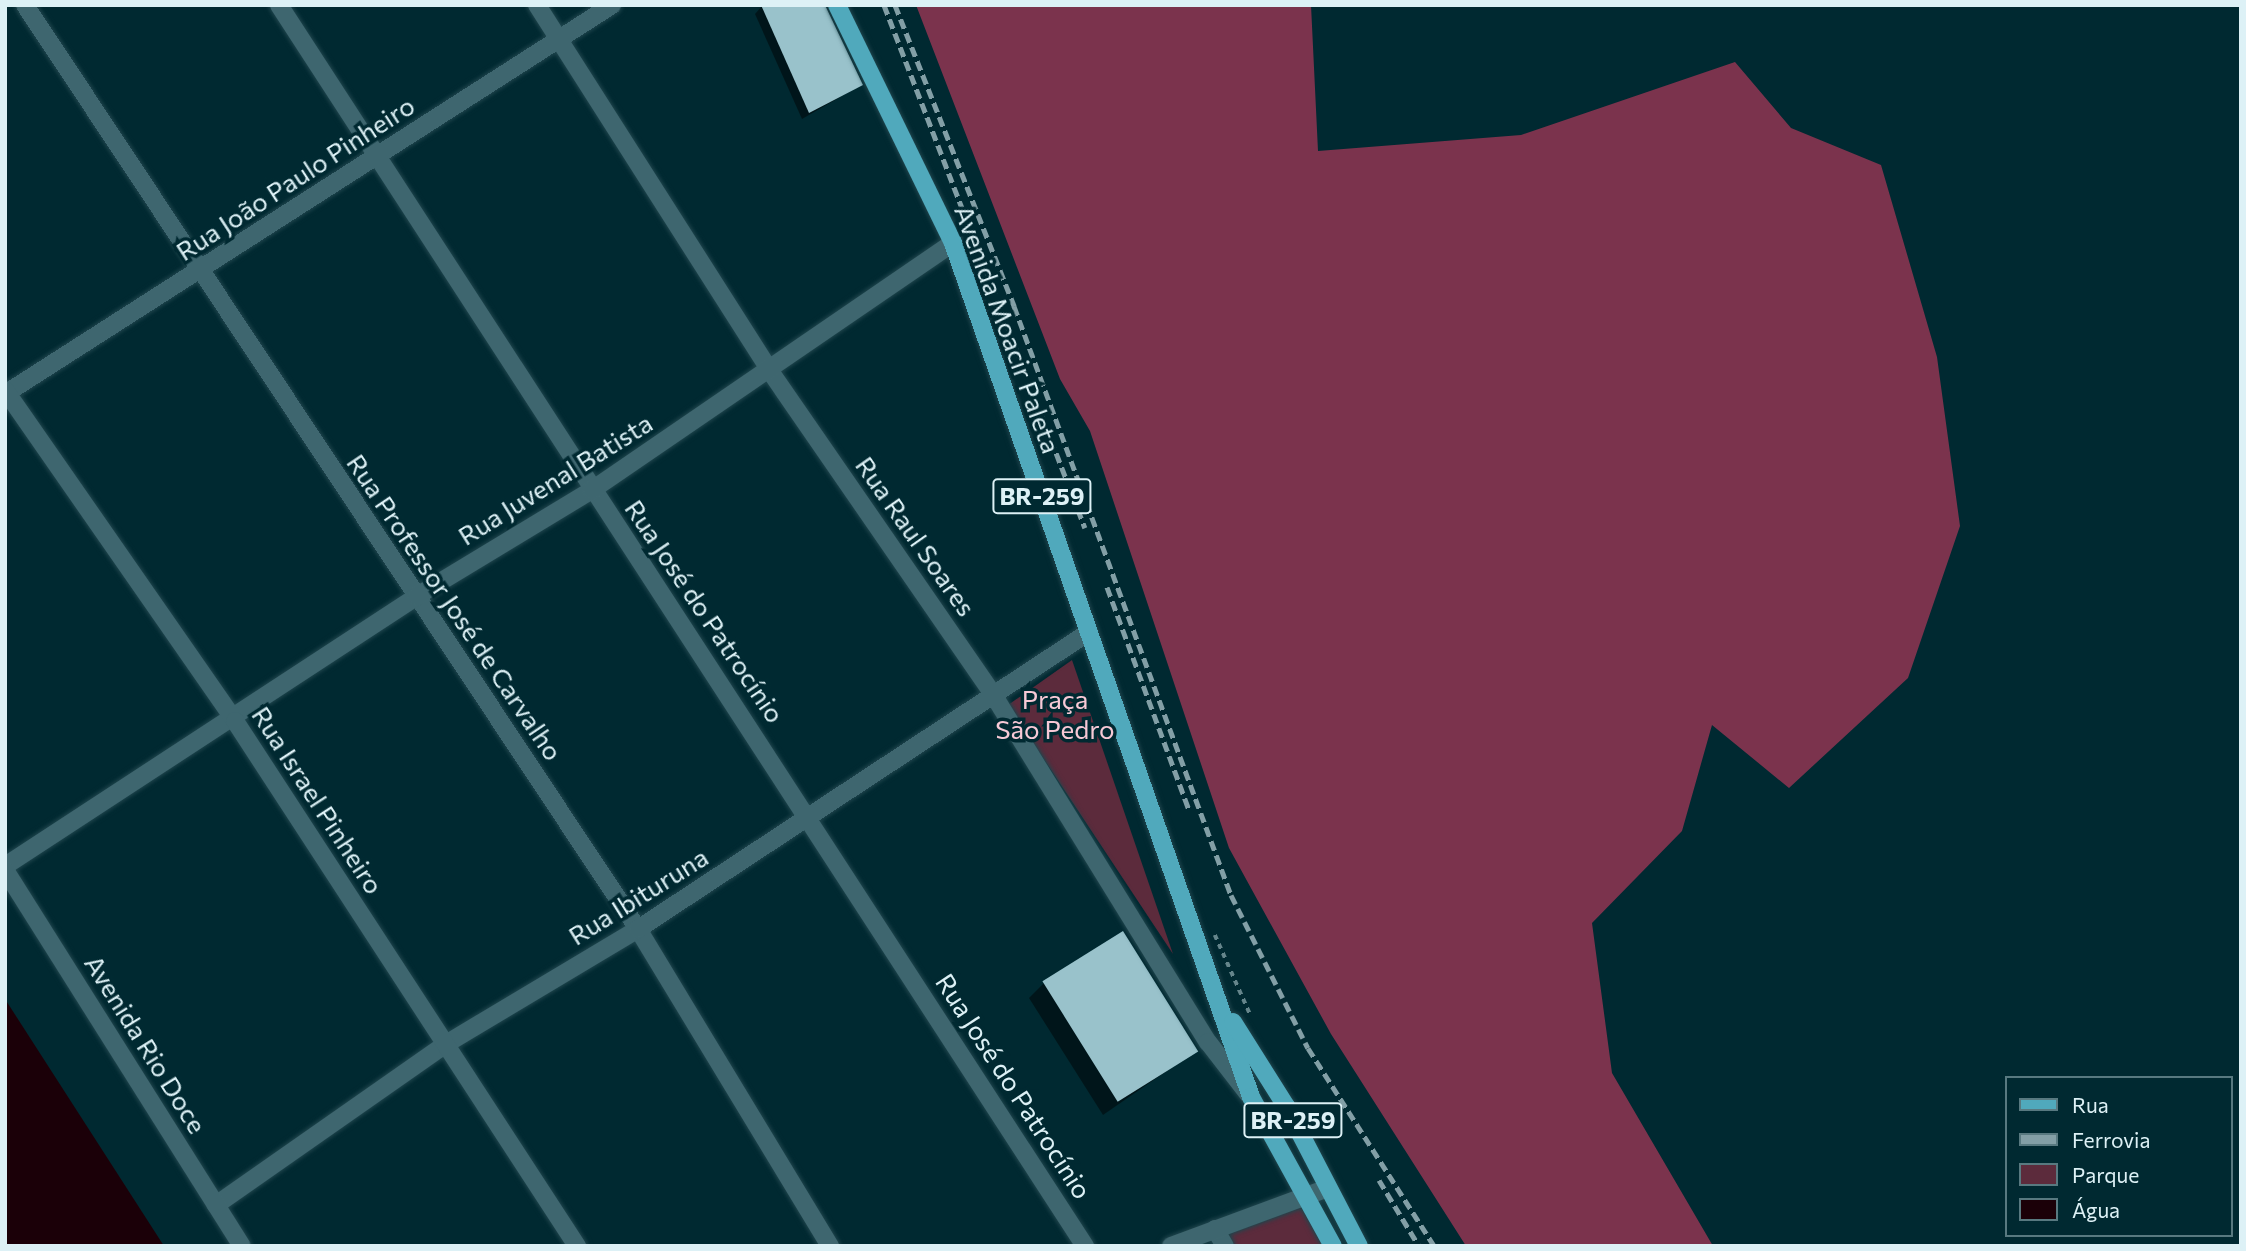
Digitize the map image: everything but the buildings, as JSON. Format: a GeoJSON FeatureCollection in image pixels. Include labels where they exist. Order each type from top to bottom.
{"type":"FeatureCollection","features":[{"type":"Feature","properties":{"kind":"main road","name":"Avenida Moacir Paleta"},"geometry":{"type":"LineString","coordinates":[[837,5],[953,243],[1251,1097],[1303,1198],[1333,1246]]}},
{"type":"Feature","properties":{"kind":"main road","name":"Avenida Moacir Paleta"},"geometry":{"type":"LineString","coordinates":[[1219,999],[1286,1106],[1325,1189],[1355,1240]]}},
{"type":"Feature","properties":{"kind":"street","name":"Rua Professor José de Carvalho"},"geometry":{"type":"LineString","coordinates":[[25,5],[638,929],[830,1246]]}},
{"type":"Feature","properties":{"kind":"street","name":"Rua José do Patrocínio"},"geometry":{"type":"LineString","coordinates":[[279,5],[592,490],[811,816],[1085,1246]]}},
{"type":"Feature","properties":{"kind":"street","name":"Rua Raul Soares"},"geometry":{"type":"LineString","coordinates":[[537,5],[770,371],[994,696],[1208,1042],[1251,1097]]}},
{"type":"Feature","properties":{"kind":"street","name":"Rua João Paulo Pinheiro"},"geometry":{"type":"LineString","coordinates":[[6,393],[377,158],[612,5]]}},
{"type":"Feature","properties":{"kind":"street","name":"Rua Juvenal Batista"},"geometry":{"type":"LineString","coordinates":[[5,868],[235,721],[417,596],[592,490],[770,371],[953,243]]}},
{"type":"Feature","properties":{"kind":"street","name":"Rua Israel Pinheiro"},"geometry":{"type":"LineString","coordinates":[[6,393],[235,721],[577,1246]]}},
{"type":"Feature","properties":{"kind":"street","name":"Rua Ibituruna"},"geometry":{"type":"LineString","coordinates":[[216,1205],[446,1044],[638,929],[1089,632]]}},
{"type":"Feature","properties":{"kind":"street","name":"Avenida Rio Doce"},"geometry":{"type":"LineString","coordinates":[[5,868],[242,1246]]}},
{"type":"Feature","properties":{"kind":"street"},"geometry":{"type":"LineString","coordinates":[[1171,1246],[1325,1189]]}},
{"type":"Feature","properties":{"kind":"street"},"geometry":{"type":"LineString","coordinates":[[1215,1229],[1225,1246]]}},
{"type":"Feature","properties":{"kind":"street"},"geometry":{"type":"LineString","coordinates":[[1333,1246],[1355,1240]]}},
{"type":"Feature","properties":{"kind":"green space","name":"Praça São Pedro"},"geometry":{"type":"Polygon","coordinates":[[[1072,660],[1173,954],[1008,705],[1072,660]]]}},
{"type":"Feature","properties":{"kind":"green space"},"geometry":{"type":"Polygon","coordinates":[[[1302,1200],[1328,1246],[1228,1246],[1219,1229],[1302,1200]]]}},
{"type":"Feature","properties":{"kind":"shaded area"},"geometry":{"type":"Polygon","coordinates":[[[916,5],[1311,5],[1318,151],[1521,135],[1735,62],[1791,128],[1881,165],[1937,357],[1960,526],[1908,678],[1789,788],[1712,725],[1682,831],[1592,923],[1612,1073],[1713,1246],[1466,1246],[1331,1034],[1229,848],[1090,431],[1060,379],[916,5]]]}},
{"type":"Feature","properties":{"kind":"water"},"geometry":{"type":"Polygon","coordinates":[[[5,999],[164,1246],[5,1246],[5,999]]]}},
{"type":"Feature","properties":{"kind":"railway"},"geometry":{"type":"LineString","coordinates":[[884,5],[1085,528]]}},
{"type":"Feature","properties":{"kind":"railway"},"geometry":{"type":"LineString","coordinates":[[895,5],[1014,306],[1231,895],[1308,1048],[1434,1246]]}},
{"type":"Feature","properties":{"kind":"railway"},"geometry":{"type":"LineString","coordinates":[[1107,587],[1189,810]]}},
{"type":"Feature","properties":{"kind":"railway"},"geometry":{"type":"LineString","coordinates":[[1379,1180],[1419,1246]]}}]}
